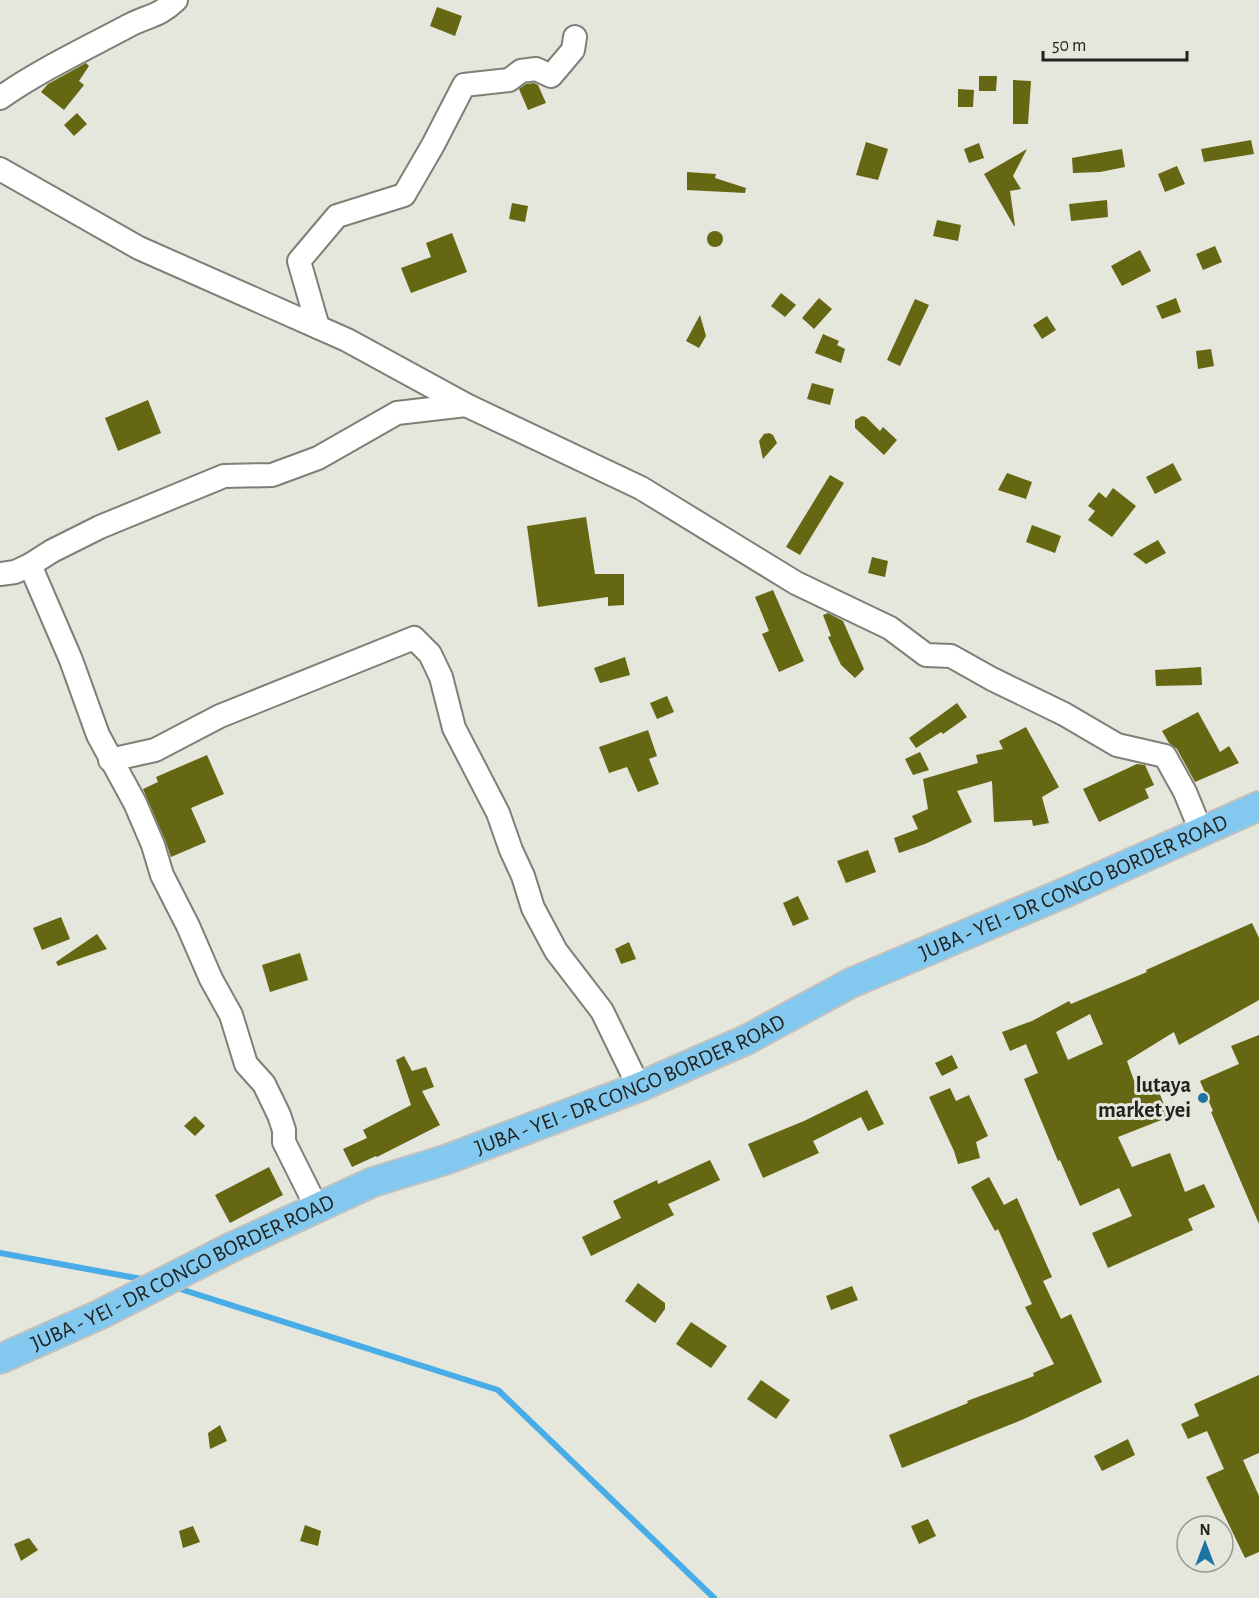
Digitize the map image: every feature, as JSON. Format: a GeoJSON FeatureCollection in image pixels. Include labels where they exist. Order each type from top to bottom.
{"type":"FeatureCollection","features":[{"type":"Feature","properties":{"kind":"main road","name":"JUBA - YEI - DR CONGO BORDER ROAD"},"geometry":{"type":"LineString","coordinates":[[0,1359],[100,1314],[230,1248],[373,1182],[445,1160],[639,1087],[746,1040],[851,983],[1064,893],[1259,806]]}},
{"type":"Feature","properties":{"kind":"street"},"geometry":{"type":"LineString","coordinates":[[0,98],[26,80],[135,22],[165,11],[176,0]]}},
{"type":"Feature","properties":{"kind":"street"},"geometry":{"type":"LineString","coordinates":[[318,327],[299,261],[337,216],[404,195],[464,85],[509,80],[521,71],[536,69],[550,76],[573,50],[575,37]]}},
{"type":"Feature","properties":{"kind":"street"},"geometry":{"type":"LineString","coordinates":[[0,169],[139,248],[347,340],[466,405],[641,488],[796,583],[890,628],[926,655],[951,656],[1064,714],[1117,745],[1165,756],[1185,792],[1201,831]]}},
{"type":"Feature","properties":{"kind":"street"},"geometry":{"type":"LineString","coordinates":[[0,574],[15,572],[30,566],[52,551],[100,528],[224,476],[272,475],[318,458],[397,413],[466,405]]}},
{"type":"Feature","properties":{"kind":"street"},"geometry":{"type":"LineString","coordinates":[[30,566],[71,660],[98,735],[135,803],[153,844],[162,874],[211,979],[231,1015],[246,1064],[264,1084],[279,1115],[284,1130],[284,1142],[317,1208]]}},
{"type":"Feature","properties":{"kind":"street"},"geometry":{"type":"LineString","coordinates":[[111,760],[155,750],[220,716],[414,638],[430,654],[441,677],[454,728],[498,813],[533,908],[556,951],[602,1011],[639,1087]]}},
{"type":"Feature","properties":{"kind":"building"},"geometry":{"type":"Polygon","coordinates":[[[437,7],[462,16],[455,36],[430,26],[437,7]]]}},
{"type":"Feature","properties":{"kind":"building"},"geometry":{"type":"Polygon","coordinates":[[[86,63],[89,66],[79,81],[84,85],[64,110],[41,92],[48,84],[86,63]]]}},
{"type":"Feature","properties":{"kind":"building"},"geometry":{"type":"Polygon","coordinates":[[[979,76],[997,76],[996,91],[979,91],[979,76]]]}},
{"type":"Feature","properties":{"kind":"building"},"geometry":{"type":"Polygon","coordinates":[[[1013,80],[1031,81],[1028,124],[1013,124],[1013,80]]]}},
{"type":"Feature","properties":{"kind":"building"},"geometry":{"type":"Polygon","coordinates":[[[526,84],[538,85],[546,103],[528,110],[519,89],[526,84]]]}},
{"type":"Feature","properties":{"kind":"building"},"geometry":{"type":"Polygon","coordinates":[[[958,89],[974,90],[973,107],[958,107],[958,89]]]}},
{"type":"Feature","properties":{"kind":"building"},"geometry":{"type":"Polygon","coordinates":[[[77,113],[87,124],[74,136],[64,125],[77,113]]]}},
{"type":"Feature","properties":{"kind":"building"},"geometry":{"type":"Polygon","coordinates":[[[1251,140],[1254,154],[1204,162],[1201,149],[1251,140]]]}},
{"type":"Feature","properties":{"kind":"building"},"geometry":{"type":"Polygon","coordinates":[[[866,142],[888,149],[878,180],[856,175],[866,142]]]}},
{"type":"Feature","properties":{"kind":"building"},"geometry":{"type":"Polygon","coordinates":[[[979,143],[984,158],[969,163],[964,149],[979,143]]]}},
{"type":"Feature","properties":{"kind":"building"},"geometry":{"type":"Polygon","coordinates":[[[1027,149],[1013,176],[1021,189],[1010,191],[1014,226],[984,174],[1027,149]]]}},
{"type":"Feature","properties":{"kind":"building"},"geometry":{"type":"Polygon","coordinates":[[[1122,149],[1125,167],[1100,172],[1073,173],[1072,158],[1122,149]]]}},
{"type":"Feature","properties":{"kind":"building"},"geometry":{"type":"Polygon","coordinates":[[[1177,166],[1185,184],[1165,192],[1158,174],[1177,166]]]}},
{"type":"Feature","properties":{"kind":"building"},"geometry":{"type":"Polygon","coordinates":[[[687,172],[716,174],[715,178],[746,188],[745,193],[687,190],[687,172]]]}},
{"type":"Feature","properties":{"kind":"building"},"geometry":{"type":"Polygon","coordinates":[[[1107,200],[1108,217],[1071,221],[1069,204],[1107,200]]]}},
{"type":"Feature","properties":{"kind":"building"},"geometry":{"type":"Polygon","coordinates":[[[512,203],[528,206],[525,222],[509,219],[512,203]]]}},
{"type":"Feature","properties":{"kind":"building"},"geometry":{"type":"Polygon","coordinates":[[[937,220],[961,225],[958,241],[933,236],[937,220]]]}},
{"type":"Feature","properties":{"kind":"building"},"geometry":{"type":"Polygon","coordinates":[[[712,231],[718,231],[723,239],[721,245],[712,247],[707,242],[707,236],[712,231]]]}},
{"type":"Feature","properties":{"kind":"building"},"geometry":{"type":"Polygon","coordinates":[[[452,233],[467,272],[411,293],[401,268],[431,257],[426,243],[452,233]]]}},
{"type":"Feature","properties":{"kind":"building"},"geometry":{"type":"Polygon","coordinates":[[[1215,246],[1222,262],[1203,270],[1196,254],[1215,246]]]}},
{"type":"Feature","properties":{"kind":"building"},"geometry":{"type":"Polygon","coordinates":[[[1140,250],[1151,271],[1122,286],[1111,266],[1140,250]]]}},
{"type":"Feature","properties":{"kind":"building"},"geometry":{"type":"Polygon","coordinates":[[[781,293],[796,305],[785,317],[771,306],[781,293]]]}},
{"type":"Feature","properties":{"kind":"building"},"geometry":{"type":"Polygon","coordinates":[[[819,298],[832,309],[814,329],[802,318],[819,298]]]}},
{"type":"Feature","properties":{"kind":"building"},"geometry":{"type":"Polygon","coordinates":[[[1176,298],[1181,312],[1162,319],[1156,306],[1176,298]]]}},
{"type":"Feature","properties":{"kind":"building"},"geometry":{"type":"Polygon","coordinates":[[[915,299],[929,305],[900,366],[887,360],[915,299]]]}},
{"type":"Feature","properties":{"kind":"building"},"geometry":{"type":"Polygon","coordinates":[[[700,315],[706,336],[699,348],[686,341],[700,315]]]}},
{"type":"Feature","properties":{"kind":"building"},"geometry":{"type":"Polygon","coordinates":[[[1047,316],[1056,330],[1042,339],[1033,325],[1047,316]]]}},
{"type":"Feature","properties":{"kind":"building"},"geometry":{"type":"Polygon","coordinates":[[[823,334],[839,341],[837,345],[845,349],[841,363],[815,353],[823,334]]]}},
{"type":"Feature","properties":{"kind":"building"},"geometry":{"type":"Polygon","coordinates":[[[1211,349],[1214,366],[1198,369],[1196,351],[1211,349]]]}},
{"type":"Feature","properties":{"kind":"building"},"geometry":{"type":"Polygon","coordinates":[[[812,383],[834,389],[830,405],[807,399],[812,383]]]}},
{"type":"Feature","properties":{"kind":"building"},"geometry":{"type":"Polygon","coordinates":[[[148,400],[161,433],[118,451],[105,418],[148,400]]]}},
{"type":"Feature","properties":{"kind":"building"},"geometry":{"type":"Polygon","coordinates":[[[862,416],[880,431],[883,427],[897,440],[884,455],[855,428],[855,420],[862,416]]]}},
{"type":"Feature","properties":{"kind":"building"},"geometry":{"type":"Polygon","coordinates":[[[764,434],[773,435],[777,443],[763,459],[759,441],[764,434]]]}},
{"type":"Feature","properties":{"kind":"building"},"geometry":{"type":"Polygon","coordinates":[[[1173,463],[1182,480],[1155,494],[1146,477],[1173,463]]]}},
{"type":"Feature","properties":{"kind":"building"},"geometry":{"type":"Polygon","coordinates":[[[1007,473],[1032,482],[1026,499],[998,490],[1007,473]]]}},
{"type":"Feature","properties":{"kind":"building"},"geometry":{"type":"Polygon","coordinates":[[[830,475],[844,483],[800,555],[786,547],[830,475]]]}},
{"type":"Feature","properties":{"kind":"building"},"geometry":{"type":"Polygon","coordinates":[[[1113,488],[1136,506],[1112,537],[1088,520],[1095,511],[1088,506],[1099,492],[1106,498],[1113,488]]]}},
{"type":"Feature","properties":{"kind":"building"},"geometry":{"type":"Polygon","coordinates":[[[586,517],[595,574],[624,574],[624,605],[608,606],[608,597],[538,607],[527,526],[586,517]]]}},
{"type":"Feature","properties":{"kind":"building"},"geometry":{"type":"Polygon","coordinates":[[[1032,525],[1061,536],[1055,553],[1026,542],[1032,525]]]}},
{"type":"Feature","properties":{"kind":"building"},"geometry":{"type":"Polygon","coordinates":[[[1158,540],[1166,553],[1146,564],[1133,554],[1158,540]]]}},
{"type":"Feature","properties":{"kind":"building"},"geometry":{"type":"Polygon","coordinates":[[[872,557],[888,561],[885,577],[868,573],[872,557]]]}},
{"type":"Feature","properties":{"kind":"building"},"geometry":{"type":"Polygon","coordinates":[[[773,590],[804,661],[779,672],[762,634],[769,631],[755,597],[773,590]]]}},
{"type":"Feature","properties":{"kind":"building"},"geometry":{"type":"Polygon","coordinates":[[[828,613],[843,621],[864,669],[855,678],[841,665],[828,637],[831,636],[823,615],[828,613]]]}},
{"type":"Feature","properties":{"kind":"building"},"geometry":{"type":"Polygon","coordinates":[[[625,657],[630,675],[600,683],[594,668],[625,657]]]}},
{"type":"Feature","properties":{"kind":"building"},"geometry":{"type":"Polygon","coordinates":[[[1201,667],[1202,685],[1156,686],[1155,670],[1201,667]]]}},
{"type":"Feature","properties":{"kind":"building"},"geometry":{"type":"Polygon","coordinates":[[[667,696],[674,712],[657,719],[650,703],[667,696]]]}},
{"type":"Feature","properties":{"kind":"building"},"geometry":{"type":"Polygon","coordinates":[[[957,703],[967,717],[943,734],[941,732],[916,748],[909,738],[957,703]]]}},
{"type":"Feature","properties":{"kind":"building"},"geometry":{"type":"Polygon","coordinates":[[[1198,712],[1220,752],[1229,746],[1239,763],[1195,782],[1177,749],[1169,743],[1162,731],[1198,712]]]}},
{"type":"Feature","properties":{"kind":"building"},"geometry":{"type":"Polygon","coordinates":[[[1026,727],[1059,787],[1042,797],[1049,823],[1033,826],[1032,820],[994,822],[992,781],[957,791],[972,822],[925,844],[899,853],[894,838],[918,829],[912,816],[928,809],[923,779],[978,763],[976,755],[1003,749],[999,741],[1026,727]]]}},
{"type":"Feature","properties":{"kind":"building"},"geometry":{"type":"Polygon","coordinates":[[[648,730],[657,756],[649,759],[659,784],[638,792],[627,767],[609,773],[599,747],[648,730]]]}},
{"type":"Feature","properties":{"kind":"building"},"geometry":{"type":"Polygon","coordinates":[[[920,752],[929,770],[913,775],[905,759],[920,752]]]}},
{"type":"Feature","properties":{"kind":"building"},"geometry":{"type":"Polygon","coordinates":[[[207,755],[224,794],[191,808],[206,842],[171,857],[143,789],[158,782],[156,777],[207,755]]]}},
{"type":"Feature","properties":{"kind":"building"},"geometry":{"type":"Polygon","coordinates":[[[1137,764],[1145,765],[1154,785],[1145,789],[1149,798],[1099,822],[1083,789],[1137,764]]]}},
{"type":"Feature","properties":{"kind":"building"},"geometry":{"type":"Polygon","coordinates":[[[868,850],[876,872],[846,883],[837,861],[868,850]]]}},
{"type":"Feature","properties":{"kind":"building"},"geometry":{"type":"Polygon","coordinates":[[[798,896],[809,919],[793,926],[783,903],[798,896]]]}},
{"type":"Feature","properties":{"kind":"building"},"geometry":{"type":"Polygon","coordinates":[[[61,917],[70,939],[42,950],[33,928],[61,917]]]}},
{"type":"Feature","properties":{"kind":"building"},"geometry":{"type":"Polygon","coordinates":[[[1252,923],[1259,938],[1259,1000],[1179,1045],[1174,1032],[1127,1061],[1137,1089],[1155,1082],[1169,1117],[1118,1137],[1132,1167],[1170,1153],[1185,1192],[1204,1184],[1215,1207],[1188,1219],[1193,1230],[1108,1268],[1092,1233],[1132,1216],[1119,1188],[1080,1206],[1060,1160],[1058,1161],[1024,1079],[1038,1073],[1026,1044],[1010,1051],[1002,1032],[1032,1021],[1069,1001],[1071,1004],[1147,972],[1146,970],[1252,923]],[[1090,1014],[1056,1032],[1068,1060],[1103,1044],[1090,1014]]]}},
{"type":"Feature","properties":{"kind":"building"},"geometry":{"type":"Polygon","coordinates":[[[97,934],[107,949],[58,966],[56,962],[97,934]]]}},
{"type":"Feature","properties":{"kind":"building"},"geometry":{"type":"Polygon","coordinates":[[[629,942],[636,959],[621,964],[615,949],[629,942]]]}},
{"type":"Feature","properties":{"kind":"building"},"geometry":{"type":"Polygon","coordinates":[[[300,953],[308,980],[270,992],[262,965],[300,953]]]}},
{"type":"Feature","properties":{"kind":"building"},"geometry":{"type":"Polygon","coordinates":[[[1259,1035],[1259,1224],[1200,1081],[1239,1064],[1231,1046],[1259,1035]]]}},
{"type":"Feature","properties":{"kind":"building"},"geometry":{"type":"Polygon","coordinates":[[[952,1055],[958,1068],[942,1076],[935,1063],[952,1055]]]}},
{"type":"Feature","properties":{"kind":"building"},"geometry":{"type":"Polygon","coordinates":[[[404,1056],[412,1071],[426,1067],[434,1087],[422,1091],[440,1125],[352,1167],[343,1149],[367,1138],[363,1130],[411,1105],[396,1060],[404,1056]]]}},
{"type":"Feature","properties":{"kind":"building"},"geometry":{"type":"Polygon","coordinates":[[[950,1088],[956,1101],[969,1095],[988,1136],[976,1142],[980,1158],[958,1164],[929,1097],[950,1088]]]}},
{"type":"Feature","properties":{"kind":"building"},"geometry":{"type":"Polygon","coordinates":[[[867,1090],[884,1124],[868,1131],[861,1117],[813,1141],[819,1153],[763,1178],[748,1144],[804,1121],[867,1090]]]}},
{"type":"Feature","properties":{"kind":"building"},"geometry":{"type":"Polygon","coordinates":[[[195,1116],[205,1126],[195,1136],[184,1126],[195,1116]]]}},
{"type":"Feature","properties":{"kind":"building"},"geometry":{"type":"Polygon","coordinates":[[[710,1160],[720,1180],[668,1204],[674,1215],[591,1256],[582,1237],[621,1218],[613,1201],[657,1180],[658,1184],[710,1160]]]}},
{"type":"Feature","properties":{"kind":"building"},"geometry":{"type":"Polygon","coordinates":[[[269,1167],[283,1195],[230,1223],[215,1195],[269,1167]]]}},
{"type":"Feature","properties":{"kind":"building"},"geometry":{"type":"Polygon","coordinates":[[[989,1177],[1004,1205],[1017,1198],[1052,1277],[1043,1281],[1061,1319],[1071,1314],[1102,1382],[1024,1419],[902,1468],[889,1435],[968,1403],[967,1401],[1034,1376],[1033,1373],[1054,1364],[1025,1307],[1032,1304],[998,1229],[995,1231],[971,1187],[989,1177]]]}},
{"type":"Feature","properties":{"kind":"building"},"geometry":{"type":"Polygon","coordinates":[[[638,1283],[665,1303],[665,1309],[655,1323],[625,1301],[638,1283]]]}},
{"type":"Feature","properties":{"kind":"building"},"geometry":{"type":"Polygon","coordinates":[[[852,1286],[858,1300],[831,1310],[826,1296],[852,1286]]]}},
{"type":"Feature","properties":{"kind":"building"},"geometry":{"type":"Polygon","coordinates":[[[691,1322],[727,1346],[711,1368],[676,1344],[691,1322]]]}},
{"type":"Feature","properties":{"kind":"building"},"geometry":{"type":"Polygon","coordinates":[[[1259,1375],[1259,1453],[1243,1460],[1259,1496],[1259,1552],[1245,1558],[1235,1537],[1235,1514],[1224,1514],[1206,1477],[1224,1469],[1207,1431],[1188,1439],[1181,1424],[1199,1416],[1194,1404],[1259,1375]]]}},
{"type":"Feature","properties":{"kind":"building"},"geometry":{"type":"Polygon","coordinates":[[[761,1380],[790,1400],[776,1419],[747,1399],[761,1380]]]}},
{"type":"Feature","properties":{"kind":"building"},"geometry":{"type":"Polygon","coordinates":[[[220,1425],[227,1441],[210,1449],[208,1433],[220,1425]]]}},
{"type":"Feature","properties":{"kind":"building"},"geometry":{"type":"Polygon","coordinates":[[[1128,1439],[1135,1455],[1102,1471],[1094,1456],[1128,1439]]]}},
{"type":"Feature","properties":{"kind":"building"},"geometry":{"type":"Polygon","coordinates":[[[928,1519],[936,1536],[919,1544],[911,1526],[928,1519]]]}},
{"type":"Feature","properties":{"kind":"building"},"geometry":{"type":"Polygon","coordinates":[[[305,1525],[321,1531],[318,1546],[300,1541],[305,1525]]]}},
{"type":"Feature","properties":{"kind":"building"},"geometry":{"type":"Polygon","coordinates":[[[193,1526],[200,1542],[183,1548],[179,1531],[193,1526]]]}},
{"type":"Feature","properties":{"kind":"building"},"geometry":{"type":"Polygon","coordinates":[[[29,1538],[38,1550],[21,1561],[14,1544],[29,1538]]]}},
{"type":"Feature","properties":{"kind":"waterway"},"geometry":{"type":"LineString","coordinates":[[0,1253],[147,1280]]}},
{"type":"Feature","properties":{"kind":"waterway"},"geometry":{"type":"LineString","coordinates":[[174,1287],[498,1390],[714,1598]]}},
{"type":"Feature","properties":{"kind":"place","name":"lutaya market yei"},"geometry":{"type":"Point","coordinates":[1203,1098]}}]}
